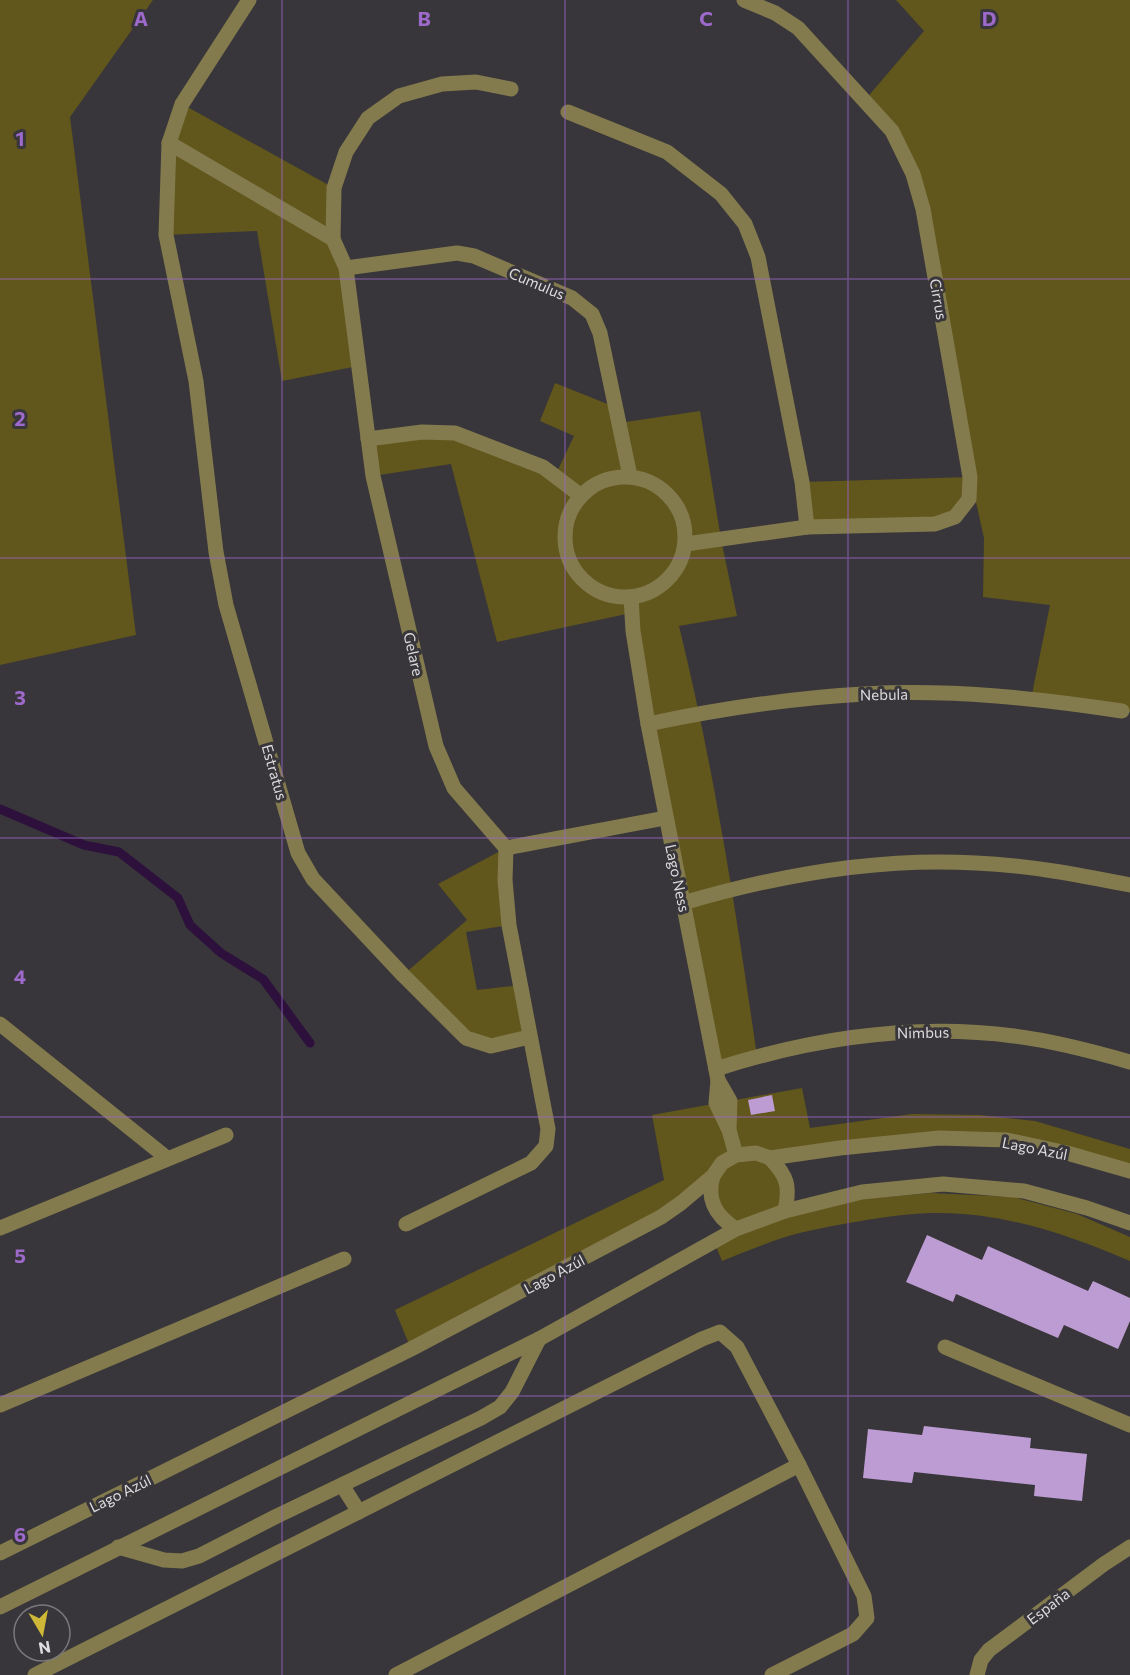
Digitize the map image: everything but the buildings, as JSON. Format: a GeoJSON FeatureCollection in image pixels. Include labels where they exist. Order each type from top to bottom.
{"type":"FeatureCollection","features":[{"type":"Feature","properties":{"kind":"street"},"geometry":{"type":"LineString","coordinates":[[249,0],[182,104],[169,143],[333,239]]}},
{"type":"Feature","properties":{"kind":"street","name":"Cirrus"},"geometry":{"type":"LineString","coordinates":[[686,544],[807,527],[935,524],[956,517],[969,499],[970,477],[923,209],[913,174],[892,131],[798,28],[775,13],[744,0]]}},
{"type":"Feature","properties":{"kind":"street"},"geometry":{"type":"LineString","coordinates":[[345,268],[333,239],[334,188],[346,152],[368,118],[399,96],[442,84],[476,82],[511,89]]}},
{"type":"Feature","properties":{"kind":"street"},"geometry":{"type":"LineString","coordinates":[[568,112],[667,153],[721,194],[745,224],[758,257],[802,482],[807,527]]}},
{"type":"Feature","properties":{"kind":"street","name":"Estratus"},"geometry":{"type":"LineString","coordinates":[[169,143],[166,235],[196,381],[216,552],[226,605],[298,853],[313,879],[466,1038],[491,1046],[529,1037]]}},
{"type":"Feature","properties":{"kind":"street","name":"Cumulus"},"geometry":{"type":"LineString","coordinates":[[345,268],[457,253],[474,256],[572,298],[592,314],[600,333],[630,476]]}},
{"type":"Feature","properties":{"kind":"street","name":"Gelare"},"geometry":{"type":"LineString","coordinates":[[345,268],[373,476],[436,746],[454,789],[506,848]]}},
{"type":"Feature","properties":{"kind":"street"},"geometry":{"type":"LineString","coordinates":[[368,439],[422,432],[455,433],[543,467],[580,495]]}},
{"type":"Feature","properties":{"kind":"street"},"geometry":{"type":"LineString","coordinates":[[630,476],[662,488],[681,513],[686,544],[676,570],[664,582],[657,588],[631,597],[606,594],[580,579],[566,552],[566,522],[580,495],[603,480],[630,476]]}},
{"type":"Feature","properties":{"kind":"street","name":"Lago Ness"},"geometry":{"type":"LineString","coordinates":[[631,597],[633,631],[665,818],[717,1074],[736,1155]]}},
{"type":"Feature","properties":{"kind":"street","name":"Nebula"},"geometry":{"type":"LineString","coordinates":[[648,724],[701,713],[782,701],[865,694],[948,694],[1031,699],[1122,711]]}},
{"type":"Feature","properties":{"kind":"street"},"geometry":{"type":"LineString","coordinates":[[406,1224],[531,1163],[546,1146],[548,1129],[509,925],[505,880],[506,848],[665,818]]}},
{"type":"Feature","properties":{"kind":"street"},"geometry":{"type":"LineString","coordinates":[[683,903],[732,889],[812,872],[894,863],[987,864],[1057,871],[1130,885]]}},
{"type":"Feature","properties":{"kind":"street"},"geometry":{"type":"LineString","coordinates":[[0,1024],[167,1158]]}},
{"type":"Feature","properties":{"kind":"street","name":"Nimbus"},"geometry":{"type":"LineString","coordinates":[[717,1074],[757,1056],[820,1041],[885,1033],[949,1031],[1014,1036],[1078,1047],[1130,1062]]}},
{"type":"Feature","properties":{"kind":"street"},"geometry":{"type":"LineString","coordinates":[[0,1228],[167,1158],[226,1136]]}},
{"type":"Feature","properties":{"kind":"street","name":"Lago Azúl"},"geometry":{"type":"LineString","coordinates":[[0,1553],[504,1301],[662,1216],[713,1176],[722,1163],[736,1155],[756,1153],[770,1158],[939,1138],[1007,1140],[1067,1153],[1130,1171]]}},
{"type":"Feature","properties":{"kind":"street"},"geometry":{"type":"LineString","coordinates":[[770,1158],[783,1171],[787,1184],[788,1196],[785,1211]]}},
{"type":"Feature","properties":{"kind":"street"},"geometry":{"type":"LineString","coordinates":[[713,1176],[710,1186],[712,1204],[722,1220],[736,1229]]}},
{"type":"Feature","properties":{"kind":"street"},"geometry":{"type":"LineString","coordinates":[[0,1607],[539,1339],[736,1229],[785,1211],[862,1192],[943,1184],[1024,1191],[1087,1208],[1130,1223]]}},
{"type":"Feature","properties":{"kind":"street"},"geometry":{"type":"LineString","coordinates":[[0,1405],[344,1259]]}},
{"type":"Feature","properties":{"kind":"street"},"geometry":{"type":"LineString","coordinates":[[35,1675],[702,1339],[720,1332],[737,1347],[864,1596],[867,1618],[853,1634],[772,1675]]}},
{"type":"Feature","properties":{"kind":"street"},"geometry":{"type":"LineString","coordinates":[[118,1547],[164,1560],[182,1560],[199,1556],[481,1418],[500,1407],[512,1392],[539,1339]]}},
{"type":"Feature","properties":{"kind":"street"},"geometry":{"type":"LineString","coordinates":[[945,1347],[1130,1425]]}},
{"type":"Feature","properties":{"kind":"street"},"geometry":{"type":"LineString","coordinates":[[396,1675],[799,1465]]}},
{"type":"Feature","properties":{"kind":"street"},"geometry":{"type":"LineString","coordinates":[[342,1485],[359,1512]]}},
{"type":"Feature","properties":{"kind":"street","name":"España"},"geometry":{"type":"LineString","coordinates":[[977,1675],[981,1660],[989,1650],[1130,1547]]}},
{"type":"Feature","properties":{"kind":"shaded area"},"geometry":{"type":"Polygon","coordinates":[[[0,0],[153,0],[70,117],[136,635],[0,665],[0,0]]]}},
{"type":"Feature","properties":{"kind":"shaded area"},"geometry":{"type":"Polygon","coordinates":[[[896,0],[1130,0],[1130,712],[1031,699],[1050,605],[983,597],[984,538],[971,480],[955,517],[807,527],[802,482],[970,477],[913,174],[865,100],[924,31],[896,0]]]}},
{"type":"Feature","properties":{"kind":"shaded area"},"geometry":{"type":"Polygon","coordinates":[[[182,104],[334,188],[333,239],[358,366],[282,381],[257,231],[166,235],[182,104]]]}},
{"type":"Feature","properties":{"kind":"shaded area"},"geometry":{"type":"Polygon","coordinates":[[[555,383],[615,407],[619,423],[700,411],[721,539],[737,616],[679,626],[714,786],[757,1056],[716,1069],[631,613],[497,642],[451,464],[373,476],[368,439],[455,433],[555,476],[574,436],[540,421],[555,383]]]}},
{"type":"Feature","properties":{"kind":"shaded area"},"geometry":{"type":"Polygon","coordinates":[[[506,848],[509,925],[466,932],[477,990],[521,985],[529,1037],[491,1046],[466,1038],[403,975],[467,920],[438,884],[506,848]]]}},
{"type":"Feature","properties":{"kind":"shaded area"},"geometry":{"type":"Polygon","coordinates":[[[802,1088],[810,1128],[912,1114],[980,1115],[1035,1121],[1130,1149],[1130,1171],[1067,1153],[939,1138],[771,1158],[783,1171],[785,1211],[736,1229],[710,1186],[411,1349],[395,1310],[664,1180],[652,1115],[802,1088]]]}},
{"type":"Feature","properties":{"kind":"shaded area"},"geometry":{"type":"Polygon","coordinates":[[[931,1193],[1013,1197],[1077,1214],[1130,1237],[1130,1261],[1058,1233],[1033,1226],[957,1213],[900,1215],[799,1233],[722,1261],[715,1244],[785,1213],[864,1199],[931,1193]]]}},
{"type":"Feature","properties":{"kind":"waterway"},"geometry":{"type":"LineString","coordinates":[[0,809],[84,845],[119,852],[178,898],[190,925],[221,953],[263,979],[310,1043]]}}]}
